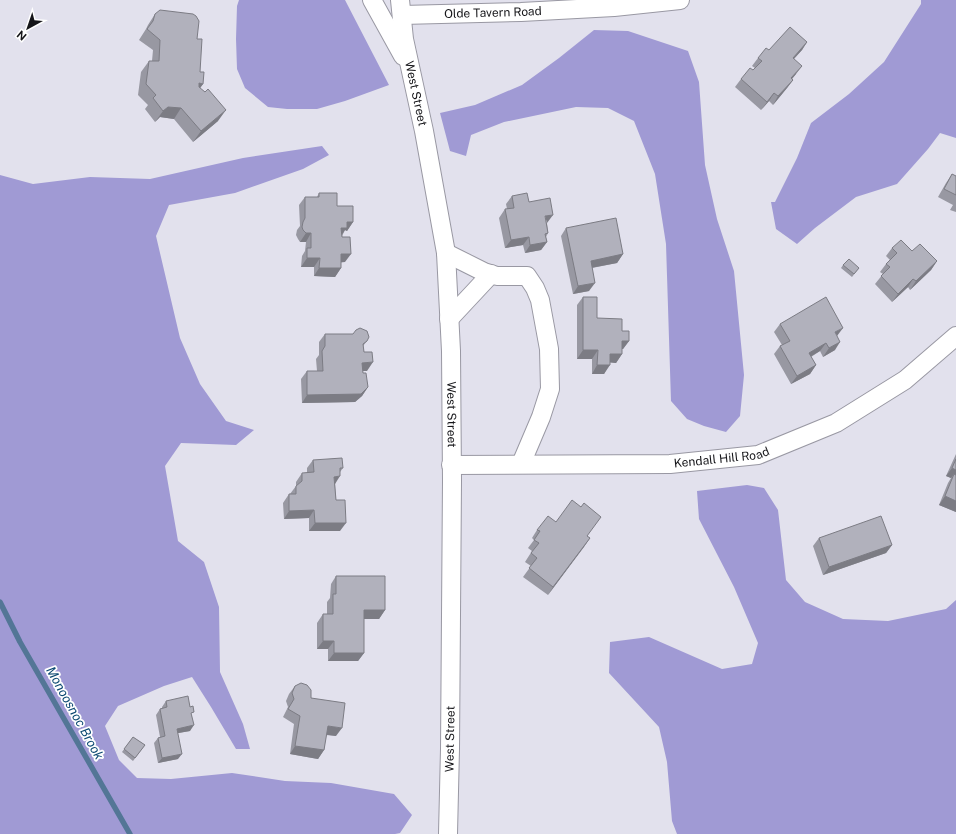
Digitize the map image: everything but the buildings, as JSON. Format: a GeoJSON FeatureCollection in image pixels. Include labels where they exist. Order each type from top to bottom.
{"type":"FeatureCollection","features":[{"type":"Feature","properties":{"kind":"street"},"geometry":{"type":"LineString","coordinates":[[372,0],[411,71]]}},
{"type":"Feature","properties":{"kind":"street","name":"Olde Tavern Road"},"geometry":{"type":"LineString","coordinates":[[401,7],[522,12],[614,8],[680,0]]}},
{"type":"Feature","properties":{"kind":"street","name":"West Street"},"geometry":{"type":"LineString","coordinates":[[401,7],[404,40],[424,131],[446,253],[451,351],[452,465],[448,834]]}},
{"type":"Feature","properties":{"kind":"street"},"geometry":{"type":"LineString","coordinates":[[446,253],[484,272],[497,276],[527,276],[535,288],[540,300],[549,348],[550,389],[541,418],[521,464]]}},
{"type":"Feature","properties":{"kind":"street"},"geometry":{"type":"LineString","coordinates":[[449,319],[491,274]]}},
{"type":"Feature","properties":{"kind":"street","name":"Kendall Hill Road"},"geometry":{"type":"LineString","coordinates":[[452,465],[670,464],[758,455],[836,423],[904,380],[956,336]]}},
{"type":"Feature","properties":{"kind":"shaded area"},"geometry":{"type":"Polygon","coordinates":[[[239,0],[345,0],[389,85],[345,101],[317,109],[287,109],[268,107],[245,88],[237,69],[236,39],[237,6],[239,0]]]}},
{"type":"Feature","properties":{"kind":"shaded area"},"geometry":{"type":"Polygon","coordinates":[[[921,0],[956,0],[956,138],[940,133],[897,184],[856,197],[815,228],[797,244],[776,229],[771,202],[775,202],[797,158],[811,123],[849,94],[884,62],[921,4],[921,0]]]}},
{"type":"Feature","properties":{"kind":"shaded area"},"geometry":{"type":"Polygon","coordinates":[[[594,30],[628,31],[688,51],[699,82],[705,165],[717,219],[734,271],[744,375],[740,416],[726,432],[704,426],[687,419],[671,401],[666,244],[655,174],[634,121],[608,108],[576,107],[504,122],[471,135],[466,156],[450,151],[440,113],[475,105],[522,85],[594,30]]]}},
{"type":"Feature","properties":{"kind":"shaded area"},"geometry":{"type":"Polygon","coordinates":[[[322,146],[329,155],[303,169],[235,193],[169,205],[156,236],[180,338],[200,384],[226,421],[254,430],[236,445],[181,443],[165,466],[178,541],[204,562],[219,607],[220,672],[243,724],[250,749],[236,749],[192,677],[164,686],[118,706],[105,726],[119,760],[137,778],[171,779],[232,773],[285,781],[331,783],[394,794],[412,815],[400,833],[395,834],[0,834],[0,175],[33,184],[90,177],[150,179],[243,158],[322,146]]]}},
{"type":"Feature","properties":{"kind":"shaded area"},"geometry":{"type":"Polygon","coordinates":[[[747,485],[764,488],[778,510],[786,580],[805,602],[843,619],[888,621],[946,609],[956,600],[956,834],[677,834],[672,821],[667,762],[659,727],[609,673],[610,642],[649,637],[722,669],[752,664],[758,643],[734,587],[699,519],[697,491],[747,485]]]}},
{"type":"Feature","properties":{"kind":"waterway","name":"Monoosnoc Brook"},"geometry":{"type":"LineString","coordinates":[[0,602],[20,642],[130,834]]}}]}
